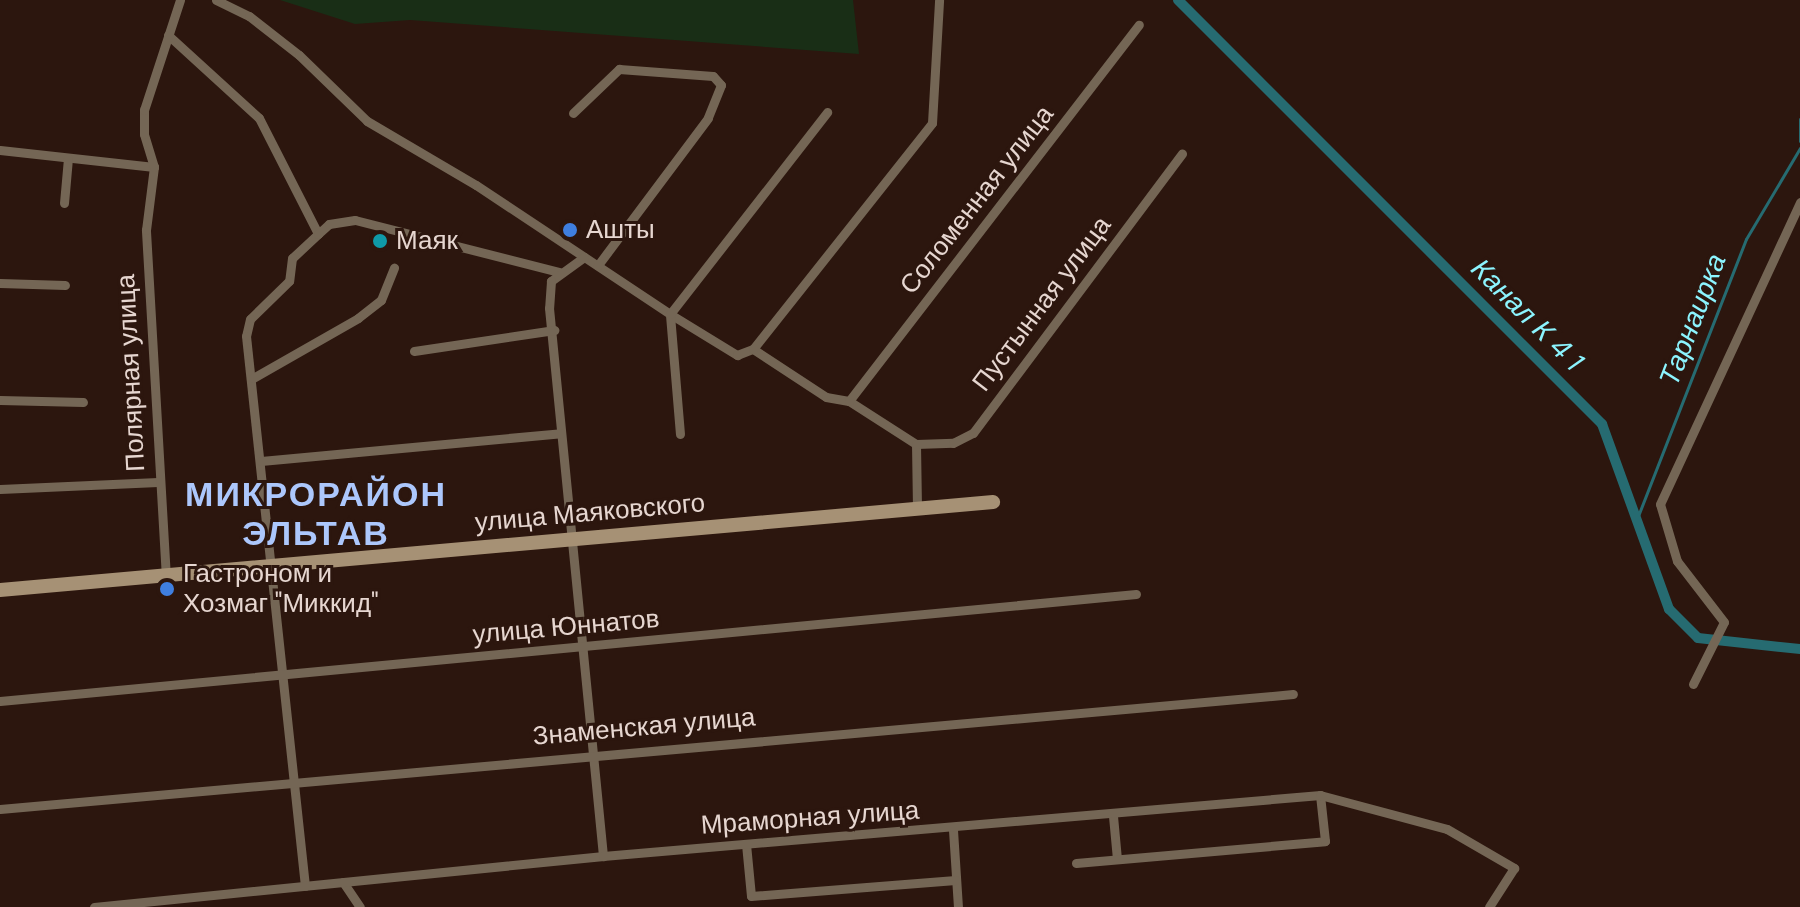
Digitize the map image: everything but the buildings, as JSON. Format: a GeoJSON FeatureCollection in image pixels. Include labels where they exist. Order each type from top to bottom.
{"type":"FeatureCollection","features":[{"type":"Feature","properties":{"kind":"street"},"geometry":{"type":"LineString","coordinates":[[0,150],[154,167],[144,134],[144,110],[180,0]]}},
{"type":"Feature","properties":{"kind":"street"},"geometry":{"type":"LineString","coordinates":[[216,0],[249,16],[299,55],[367,121],[737,355],[753,349],[932,123],[939,0]]}},
{"type":"Feature","properties":{"kind":"street","name":"Соломенная улица"},"geometry":{"type":"LineString","coordinates":[[849,401],[1139,25]]}},
{"type":"Feature","properties":{"kind":"street"},"geometry":{"type":"LineString","coordinates":[[168,35],[259,118],[318,234]]}},
{"type":"Feature","properties":{"kind":"street"},"geometry":{"type":"LineString","coordinates":[[573,113],[619,69],[713,76],[721,85],[708,118],[598,265]]}},
{"type":"Feature","properties":{"kind":"street"},"geometry":{"type":"LineString","coordinates":[[680,434],[670,314],[827,112]]}},
{"type":"Feature","properties":{"kind":"street","name":"Пустынная улица"},"geometry":{"type":"LineString","coordinates":[[916,444],[953,443],[973,433],[1182,154]]}},
{"type":"Feature","properties":{"kind":"street"},"geometry":{"type":"LineString","coordinates":[[64,203],[68,158]]}},
{"type":"Feature","properties":{"kind":"street","name":"Полярная улица"},"geometry":{"type":"LineString","coordinates":[[154,167],[146,230],[158,482],[166,578]]}},
{"type":"Feature","properties":{"kind":"street"},"geometry":{"type":"LineString","coordinates":[[1693,684],[1724,622],[1677,561],[1660,504],[1800,202]]}},
{"type":"Feature","properties":{"kind":"street"},"geometry":{"type":"LineString","coordinates":[[305,886],[296,780],[270,568],[253,378],[246,336],[250,319],[289,281],[292,258],[329,224],[355,220],[559,272]]}},
{"type":"Feature","properties":{"kind":"street"},"geometry":{"type":"LineString","coordinates":[[584,257],[559,272],[549,291],[570,538],[603,856]]}},
{"type":"Feature","properties":{"kind":"street"},"geometry":{"type":"LineString","coordinates":[[253,378],[358,318],[381,300],[394,267]]}},
{"type":"Feature","properties":{"kind":"street"},"geometry":{"type":"LineString","coordinates":[[0,283],[65,285]]}},
{"type":"Feature","properties":{"kind":"street"},"geometry":{"type":"LineString","coordinates":[[414,351],[554,330]]}},
{"type":"Feature","properties":{"kind":"street"},"geometry":{"type":"LineString","coordinates":[[753,349],[826,397],[849,401],[916,444],[917,510]]}},
{"type":"Feature","properties":{"kind":"street"},"geometry":{"type":"LineString","coordinates":[[0,400],[83,402]]}},
{"type":"Feature","properties":{"kind":"street"},"geometry":{"type":"LineString","coordinates":[[261,461],[561,433]]}},
{"type":"Feature","properties":{"kind":"street"},"geometry":{"type":"LineString","coordinates":[[0,489],[158,482]]}},
{"type":"Feature","properties":{"kind":"street","name":"улица Маяковского"},"geometry":{"type":"LineString","coordinates":[[0,590],[166,578],[570,538],[993,502]]}},
{"type":"Feature","properties":{"kind":"street","name":"улица Юннатов"},"geometry":{"type":"LineString","coordinates":[[0,701],[1136,594]]}},
{"type":"Feature","properties":{"kind":"street","name":"Знаменская улица"},"geometry":{"type":"LineString","coordinates":[[0,809],[296,780],[1293,694]]}},
{"type":"Feature","properties":{"kind":"street"},"geometry":{"type":"LineString","coordinates":[[1076,863],[1325,841],[1320,795]]}},
{"type":"Feature","properties":{"kind":"street","name":"Мраморная улица"},"geometry":{"type":"LineString","coordinates":[[94,907],[603,856],[953,830],[1320,795],[1447,829],[1514,868],[1489,907]]}},
{"type":"Feature","properties":{"kind":"street"},"geometry":{"type":"LineString","coordinates":[[1113,816],[1117,859]]}},
{"type":"Feature","properties":{"kind":"street"},"geometry":{"type":"LineString","coordinates":[[953,830],[958,907]]}},
{"type":"Feature","properties":{"kind":"street"},"geometry":{"type":"LineString","coordinates":[[746,844],[751,907]]}},
{"type":"Feature","properties":{"kind":"street"},"geometry":{"type":"LineString","coordinates":[[751,896],[955,880]]}},
{"type":"Feature","properties":{"kind":"street"},"geometry":{"type":"LineString","coordinates":[[343,882],[360,907]]}},
{"type":"Feature","properties":{"kind":"green space"},"geometry":{"type":"Polygon","coordinates":[[[280,0],[853,0],[859,54],[410,20],[355,24],[280,0]]]}},
{"type":"Feature","properties":{"kind":"waterway","name":"Канал К 4 1"},"geometry":{"type":"LineString","coordinates":[[1178,0],[1602,424],[1669,609],[1698,638],[1800,649]]}},
{"type":"Feature","properties":{"kind":"waterway","name":"Тарнаирка"},"geometry":{"type":"LineString","coordinates":[[1800,119],[1800,141]]}},
{"type":"Feature","properties":{"kind":"waterway","name":"Тарнаирка"},"geometry":{"type":"LineString","coordinates":[[1638,516],[1746,239],[1800,148]]}},
{"type":"Feature","properties":{"kind":"place","name":"Ашты"},"geometry":{"type":"Point","coordinates":[570,230]}},
{"type":"Feature","properties":{"kind":"place","name":"Маяк"},"geometry":{"type":"Point","coordinates":[380,241]}},
{"type":"Feature","properties":{"kind":"place","name":"Гастроном и Хозмаг \"Миккид\""},"geometry":{"type":"Point","coordinates":[167,589]}},
{"type":"Feature","properties":{"kind":"district","name":"МИКРОРАЙОН ЭЛЬТАВ"},"geometry":{"type":"Point","coordinates":[316,514]}}]}
